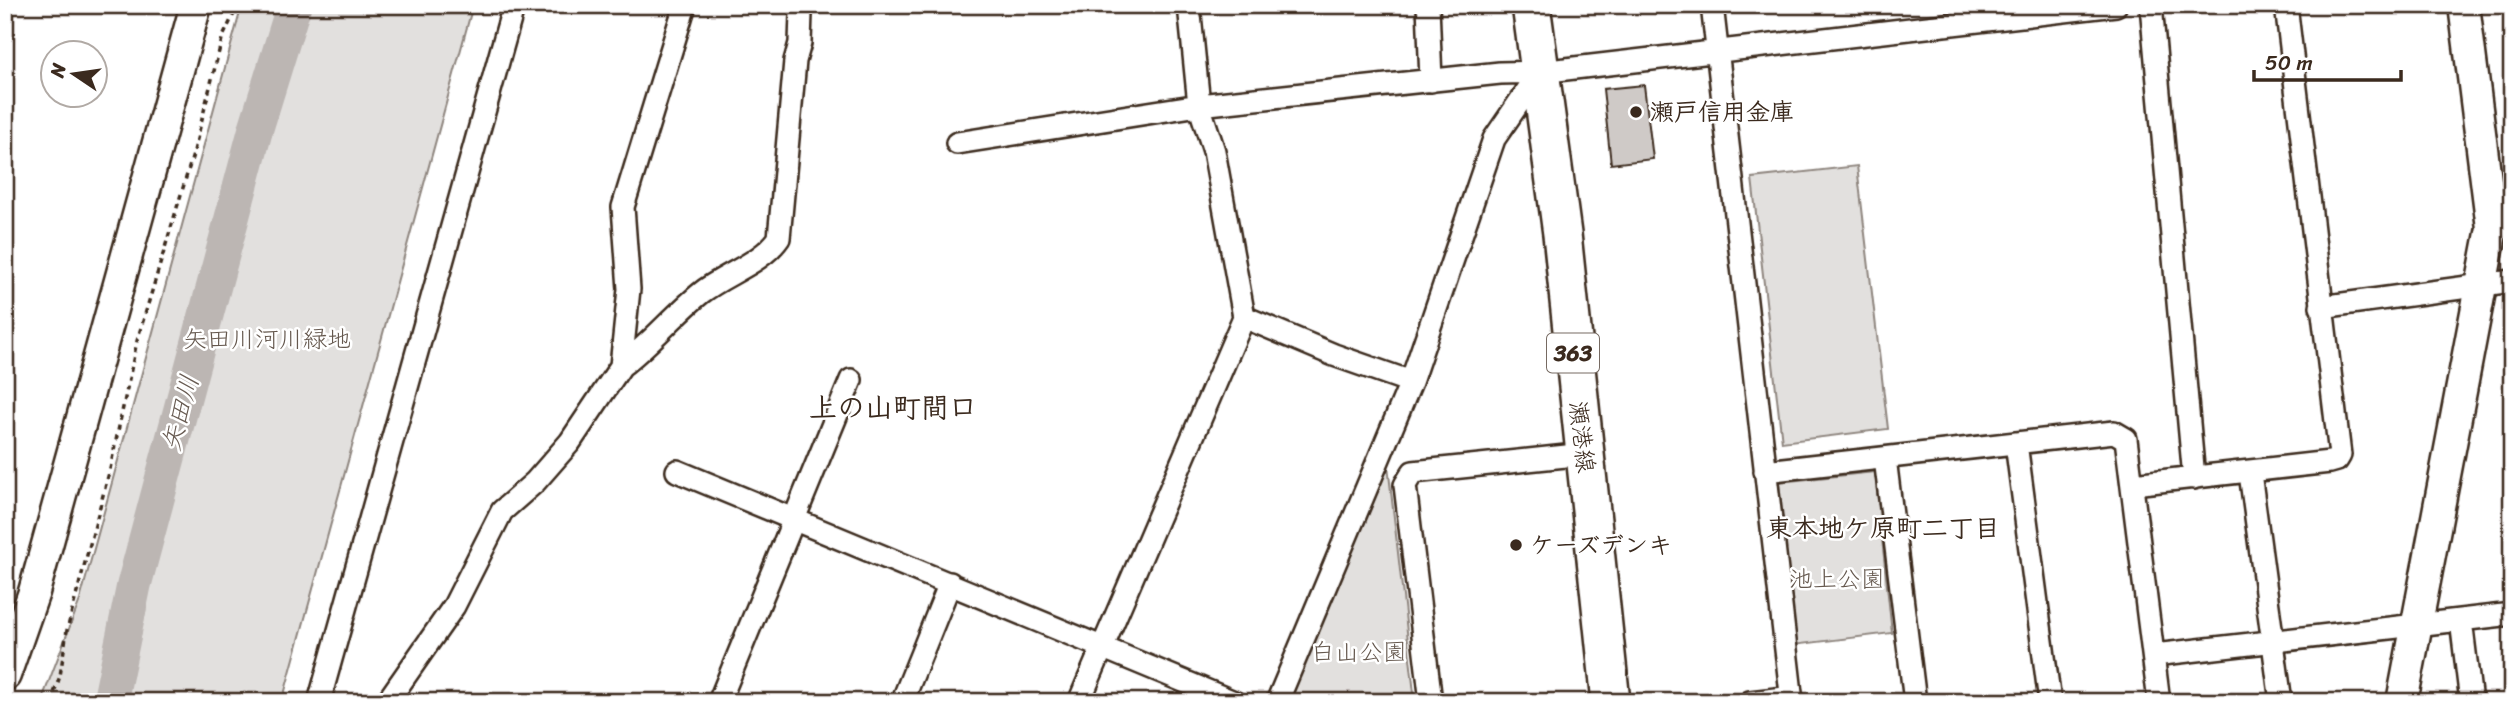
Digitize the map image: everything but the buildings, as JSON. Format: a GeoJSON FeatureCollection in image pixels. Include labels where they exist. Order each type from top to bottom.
{"type":"FeatureCollection","features":[{"type":"Feature","properties":{"kind":"highway","name":"瀬港線"},"geometry":{"type":"LineString","coordinates":[[1531,5],[1562,234],[1611,702]]}},
{"type":"Feature","properties":{"kind":"street"},"geometry":{"type":"LineString","coordinates":[[5,675],[34,592],[196,5]]}},
{"type":"Feature","properties":{"kind":"street"},"geometry":{"type":"LineString","coordinates":[[319,702],[514,5]]}},
{"type":"Feature","properties":{"kind":"street"},"geometry":{"type":"LineString","coordinates":[[621,366],[629,289],[623,207],[685,5]]}},
{"type":"Feature","properties":{"kind":"street"},"geometry":{"type":"LineString","coordinates":[[1079,702],[1244,317],[1214,151],[1199,105],[1189,5]]}},
{"type":"Feature","properties":{"kind":"street"},"geometry":{"type":"LineString","coordinates":[[1428,5],[1431,81]]}},
{"type":"Feature","properties":{"kind":"street"},"geometry":{"type":"LineString","coordinates":[[1712,5],[1792,699],[1750,702]]}},
{"type":"Feature","properties":{"kind":"street"},"geometry":{"type":"LineString","coordinates":[[957,144],[1199,105],[1500,72],[1539,72],[2006,12],[2116,5]]}},
{"type":"Feature","properties":{"kind":"street"},"geometry":{"type":"LineString","coordinates":[[2151,5],[2194,478]]}},
{"type":"Feature","properties":{"kind":"street"},"geometry":{"type":"LineString","coordinates":[[2133,484],[2250,473],[2337,460],[2340,455],[2286,5]]}},
{"type":"Feature","properties":{"kind":"street"},"geometry":{"type":"LineString","coordinates":[[2402,702],[2492,228],[2464,5]]}},
{"type":"Feature","properties":{"kind":"street"},"geometry":{"type":"LineString","coordinates":[[387,702],[454,606],[502,511],[535,482],[570,442],[621,366],[646,347],[703,292],[771,250],[779,238],[794,61],[800,43],[800,13]]}},
{"type":"Feature","properties":{"kind":"street"},"geometry":{"type":"LineString","coordinates":[[1277,702],[1411,382],[1494,139],[1539,72]]}},
{"type":"Feature","properties":{"kind":"street"},"geometry":{"type":"LineString","coordinates":[[2321,307],[2512,281]]}},
{"type":"Feature","properties":{"kind":"street"},"geometry":{"type":"LineString","coordinates":[[1244,317],[1334,355],[1411,382]]}},
{"type":"Feature","properties":{"kind":"street"},"geometry":{"type":"LineString","coordinates":[[719,702],[851,380]]}},
{"type":"Feature","properties":{"kind":"street"},"geometry":{"type":"LineString","coordinates":[[1765,471],[2114,432],[2126,439],[2159,702]]}},
{"type":"Feature","properties":{"kind":"street"},"geometry":{"type":"LineString","coordinates":[[2016,443],[2050,702]]}},
{"type":"Feature","properties":{"kind":"street"},"geometry":{"type":"LineString","coordinates":[[1431,702],[1405,485],[1413,472],[1585,454]]}},
{"type":"Feature","properties":{"kind":"street"},"geometry":{"type":"LineString","coordinates":[[1885,458],[1915,702]]}},
{"type":"Feature","properties":{"kind":"street"},"geometry":{"type":"LineString","coordinates":[[677,471],[1234,702]]}},
{"type":"Feature","properties":{"kind":"street"},"geometry":{"type":"LineString","coordinates":[[2250,473],[2275,640],[2281,702]]}},
{"type":"Feature","properties":{"kind":"street"},"geometry":{"type":"LineString","coordinates":[[902,702],[950,583]]}},
{"type":"Feature","properties":{"kind":"street"},"geometry":{"type":"LineString","coordinates":[[2154,655],[2512,614]]}},
{"type":"Feature","properties":{"kind":"street"},"geometry":{"type":"LineString","coordinates":[[2461,620],[2471,702]]}},
{"type":"Feature","properties":{"kind":"path"},"geometry":{"type":"LineString","coordinates":[[51,702],[60,676],[67,630],[110,469],[137,341],[194,151],[222,39],[238,5]]}},
{"type":"Feature","properties":{"kind":"green space","name":"矢田川河川緑地"},"geometry":{"type":"Polygon","coordinates":[[[242,5],[473,5],[282,702],[41,702],[80,600],[242,5]]]}},
{"type":"Feature","properties":{"kind":"green space"},"geometry":{"type":"Polygon","coordinates":[[[1857,166],[1888,429],[1782,442],[1752,178],[1857,166]]]}},
{"type":"Feature","properties":{"kind":"green space","name":"白山公園"},"geometry":{"type":"Polygon","coordinates":[[[1388,465],[1415,702],[1285,702],[1381,466],[1388,465]]]}},
{"type":"Feature","properties":{"kind":"green space","name":"池上公園"},"geometry":{"type":"Polygon","coordinates":[[[1875,472],[1892,633],[1793,645],[1779,482],[1875,472]]]}},
{"type":"Feature","properties":{"kind":"waterway","name":"矢田川"},"geometry":{"type":"LineString","coordinates":[[110,702],[134,585],[256,128],[294,5]]}},
{"type":"Feature","properties":{"kind":"place","name":"瀬戸信用金庫"},"geometry":{"type":"Point","coordinates":[1636,112]}},
{"type":"Feature","properties":{"kind":"place","name":"ケーズデンキ"},"geometry":{"type":"Point","coordinates":[1516,545]}},
{"type":"Feature","properties":{"kind":"district","name":"上の山町間口"},"geometry":{"type":"Point","coordinates":[893,407]}},
{"type":"Feature","properties":{"kind":"district","name":"東本地ケ原町二丁目"},"geometry":{"type":"Point","coordinates":[1883,528]}}]}
